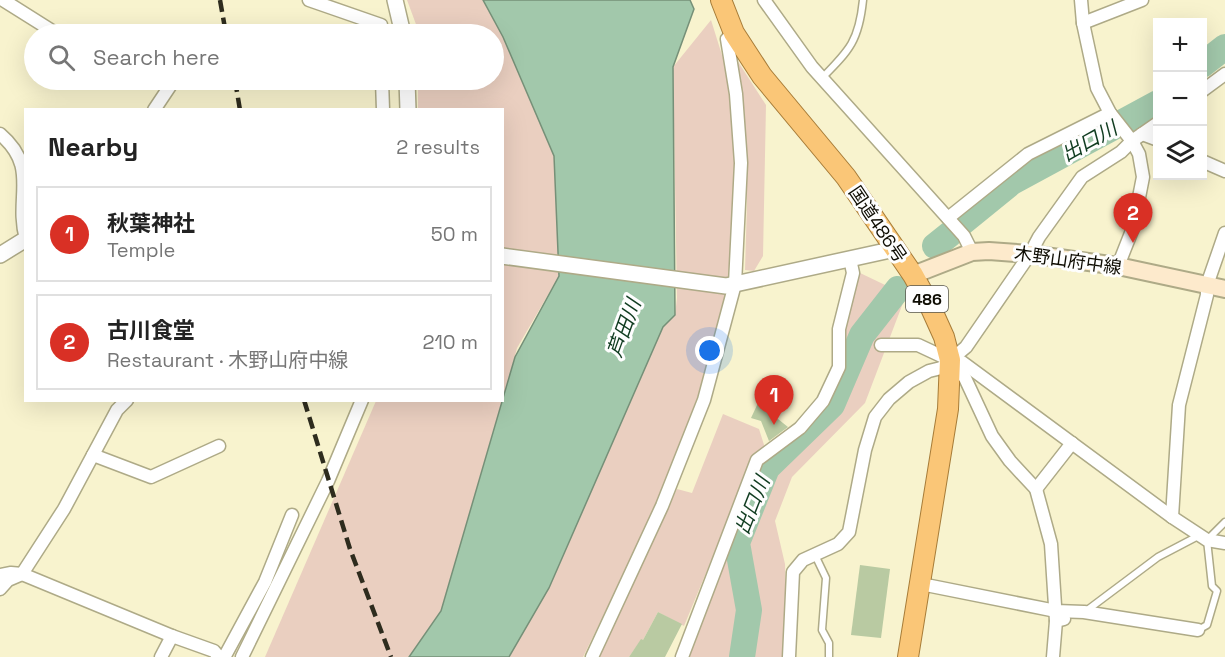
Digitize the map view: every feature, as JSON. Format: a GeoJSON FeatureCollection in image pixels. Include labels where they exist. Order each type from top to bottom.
{"type":"FeatureCollection","features":[{"type":"Feature","properties":{"kind":"highway","name":"国道486号"},"geometry":{"type":"LineString","coordinates":[[721,0],[734,33],[762,76],[846,177],[913,275],[944,337],[950,360],[948,409],[908,657]]}},
{"type":"Feature","properties":{"kind":"main road","name":"木野山府中線"},"geometry":{"type":"LineString","coordinates":[[913,275],[972,252],[989,251],[1118,266],[1225,289]]}},
{"type":"Feature","properties":{"kind":"street"},"geometry":{"type":"LineString","coordinates":[[3,0],[41,24]]}},
{"type":"Feature","properties":{"kind":"street"},"geometry":{"type":"LineString","coordinates":[[309,0],[378,24]]}},
{"type":"Feature","properties":{"kind":"street"},"geometry":{"type":"LineString","coordinates":[[395,0],[401,24]]}},
{"type":"Feature","properties":{"kind":"street"},"geometry":{"type":"LineString","coordinates":[[764,0],[822,78],[964,236],[972,252]]}},
{"type":"Feature","properties":{"kind":"street"},"geometry":{"type":"LineString","coordinates":[[1081,0],[1083,23],[1097,88],[1110,113],[1137,137],[1153,139]]}},
{"type":"Feature","properties":{"kind":"street"},"geometry":{"type":"LineString","coordinates":[[1083,23],[1142,0]]}},
{"type":"Feature","properties":{"kind":"street"},"geometry":{"type":"LineString","coordinates":[[592,657],[662,506],[704,400],[730,285],[741,163],[736,94],[727,39],[734,33]]}},
{"type":"Feature","properties":{"kind":"street"},"geometry":{"type":"LineString","coordinates":[[1207,87],[1225,74]]}},
{"type":"Feature","properties":{"kind":"street"},"geometry":{"type":"LineString","coordinates":[[155,108],[164,90]]}},
{"type":"Feature","properties":{"kind":"street"},"geometry":{"type":"LineString","coordinates":[[382,90],[383,108]]}},
{"type":"Feature","properties":{"kind":"street"},"geometry":{"type":"LineString","coordinates":[[407,90],[408,108]]}},
{"type":"Feature","properties":{"kind":"street"},"geometry":{"type":"LineString","coordinates":[[948,218],[1028,154],[1110,113]]}},
{"type":"Feature","properties":{"kind":"street"},"geometry":{"type":"LineString","coordinates":[[789,657],[793,573],[802,560],[838,544],[849,532],[865,450],[875,417],[889,399],[909,382],[928,371],[940,368],[966,347],[1082,177],[1121,152],[1154,126]]}},
{"type":"Feature","properties":{"kind":"street"},"geometry":{"type":"LineString","coordinates":[[0,134],[18,152],[24,177]]}},
{"type":"Feature","properties":{"kind":"street"},"geometry":{"type":"LineString","coordinates":[[1118,266],[1133,228],[1143,177],[1137,137]]}},
{"type":"Feature","properties":{"kind":"street"},"geometry":{"type":"LineString","coordinates":[[1207,163],[1225,171]]}},
{"type":"Feature","properties":{"kind":"street"},"geometry":{"type":"LineString","coordinates":[[24,189],[21,209],[24,232]]}},
{"type":"Feature","properties":{"kind":"street"},"geometry":{"type":"LineString","coordinates":[[1172,517],[1179,405],[1207,295],[1207,285],[1225,233]]}},
{"type":"Feature","properties":{"kind":"street"},"geometry":{"type":"LineString","coordinates":[[0,255],[24,240]]}},
{"type":"Feature","properties":{"kind":"street"},"geometry":{"type":"LineString","coordinates":[[504,256],[730,285],[895,249]]}},
{"type":"Feature","properties":{"kind":"street"},"geometry":{"type":"LineString","coordinates":[[682,657],[757,460],[800,428],[823,401],[839,367],[838,329],[853,273],[850,259]]}},
{"type":"Feature","properties":{"kind":"street"},"geometry":{"type":"LineString","coordinates":[[881,345],[918,345],[950,360],[962,362],[1172,517],[1204,537],[1225,543]]}},
{"type":"Feature","properties":{"kind":"street"},"geometry":{"type":"LineString","coordinates":[[950,360],[965,378],[992,436],[1010,461],[1036,489],[1051,544],[1056,616],[1053,657]]}},
{"type":"Feature","properties":{"kind":"street"},"geometry":{"type":"LineString","coordinates":[[0,589],[8,580],[22,574],[64,509],[117,410],[125,402]]}},
{"type":"Feature","properties":{"kind":"street"},"geometry":{"type":"LineString","coordinates":[[242,657],[328,481],[361,402]]}},
{"type":"Feature","properties":{"kind":"street"},"geometry":{"type":"LineString","coordinates":[[1036,489],[1072,443]]}},
{"type":"Feature","properties":{"kind":"street"},"geometry":{"type":"LineString","coordinates":[[93,455],[151,477],[219,446]]}},
{"type":"Feature","properties":{"kind":"street"},"geometry":{"type":"LineString","coordinates":[[0,575],[22,574],[214,651],[220,657],[226,654],[265,582],[292,516]]}},
{"type":"Feature","properties":{"kind":"street"},"geometry":{"type":"LineString","coordinates":[[921,584],[1056,616],[1084,612],[1198,630]]}},
{"type":"Feature","properties":{"kind":"street"},"geometry":{"type":"LineString","coordinates":[[160,657],[172,636]]}},
{"type":"Feature","properties":{"kind":"lane"},"geometry":{"type":"LineString","coordinates":[[822,78],[845,55],[860,26],[863,0]]}},
{"type":"Feature","properties":{"kind":"lane"},"geometry":{"type":"LineString","coordinates":[[1084,612],[1158,557],[1204,537],[1225,522]]}},
{"type":"Feature","properties":{"kind":"lane"},"geometry":{"type":"LineString","coordinates":[[1198,630],[1208,625],[1217,591],[1212,586],[1204,537]]}},
{"type":"Feature","properties":{"kind":"lane"},"geometry":{"type":"LineString","coordinates":[[815,555],[826,578],[822,630],[830,642],[830,657]]}},
{"type":"Feature","properties":{"kind":"shaded area"},"geometry":{"type":"Polygon","coordinates":[[[407,0],[483,0],[496,24],[416,24],[407,0]]]}},
{"type":"Feature","properties":{"kind":"shaded area"},"geometry":{"type":"Polygon","coordinates":[[[711,20],[726,68],[736,156],[730,261],[725,301],[699,393],[649,523],[583,657],[505,657],[663,327],[675,315],[677,298],[673,67],[711,20]]]}},
{"type":"Feature","properties":{"kind":"shaded area"},"geometry":{"type":"Polygon","coordinates":[[[504,39],[554,156],[559,276],[517,348],[504,396],[504,108],[418,108],[418,90],[504,90],[504,39]]]}},
{"type":"Feature","properties":{"kind":"shaded area"},"geometry":{"type":"Polygon","coordinates":[[[737,60],[766,105],[763,256],[754,271],[745,270],[747,203],[737,60]]]}},
{"type":"Feature","properties":{"kind":"shaded area"},"geometry":{"type":"Polygon","coordinates":[[[858,272],[906,295],[865,403],[792,477],[775,521],[785,564],[787,634],[784,657],[688,657],[761,464],[826,406],[858,272]]]}},
{"type":"Feature","properties":{"kind":"shaded area"},"geometry":{"type":"Polygon","coordinates":[[[376,402],[502,402],[441,611],[409,657],[265,657],[376,402]]]}},
{"type":"Feature","properties":{"kind":"shaded area"},"geometry":{"type":"Polygon","coordinates":[[[723,414],[759,429],[765,448],[754,457],[684,626],[658,612],[643,640],[629,657],[597,657],[677,489],[692,493],[723,414]]]}},
{"type":"Feature","properties":{"kind":"water","name":"芦田川"},"geometry":{"type":"Polygon","coordinates":[[[483,0],[690,0],[694,9],[673,67],[675,315],[663,327],[549,588],[509,657],[409,657],[441,611],[502,402],[504,402],[515,357],[559,276],[554,156],[504,39],[504,24],[496,24],[483,0]]]}},
{"type":"Feature","properties":{"kind":"building"},"geometry":{"type":"Polygon","coordinates":[[[758,403],[788,427],[769,441],[761,421],[751,418],[758,403]]]}},
{"type":"Feature","properties":{"kind":"building"},"geometry":{"type":"Polygon","coordinates":[[[860,565],[890,569],[881,638],[851,635],[860,565]]]}},
{"type":"Feature","properties":{"kind":"building"},"geometry":{"type":"Polygon","coordinates":[[[658,612],[682,624],[665,657],[629,657],[641,639],[643,640],[658,612]]]}},
{"type":"Feature","properties":{"kind":"waterway","name":"出口川"},"geometry":{"type":"LineString","coordinates":[[1207,61],[1225,47]]}},
{"type":"Feature","properties":{"kind":"waterway","name":"出口川"},"geometry":{"type":"LineString","coordinates":[[963,222],[1012,182],[1153,106]]}},
{"type":"Feature","properties":{"kind":"waterway","name":"出口川"},"geometry":{"type":"LineString","coordinates":[[935,246],[950,234]]}},
{"type":"Feature","properties":{"kind":"waterway","name":"出口川"},"geometry":{"type":"LineString","coordinates":[[742,657],[749,610],[737,543],[767,468],[832,405],[862,335],[898,289]]}},
{"type":"Feature","properties":{"kind":"railway"},"geometry":{"type":"LineString","coordinates":[[220,0],[224,24]]}},
{"type":"Feature","properties":{"kind":"railway"},"geometry":{"type":"LineString","coordinates":[[237,90],[240,108]]}},
{"type":"Feature","properties":{"kind":"railway"},"geometry":{"type":"LineString","coordinates":[[305,402],[350,549],[391,657]]}},
{"type":"Feature","properties":{"kind":"place","name":"古川食堂"},"geometry":{"type":"Point","coordinates":[1133,243]}},
{"type":"Feature","properties":{"kind":"place","name":"秋葉神社"},"geometry":{"type":"Point","coordinates":[774,425]}}]}
